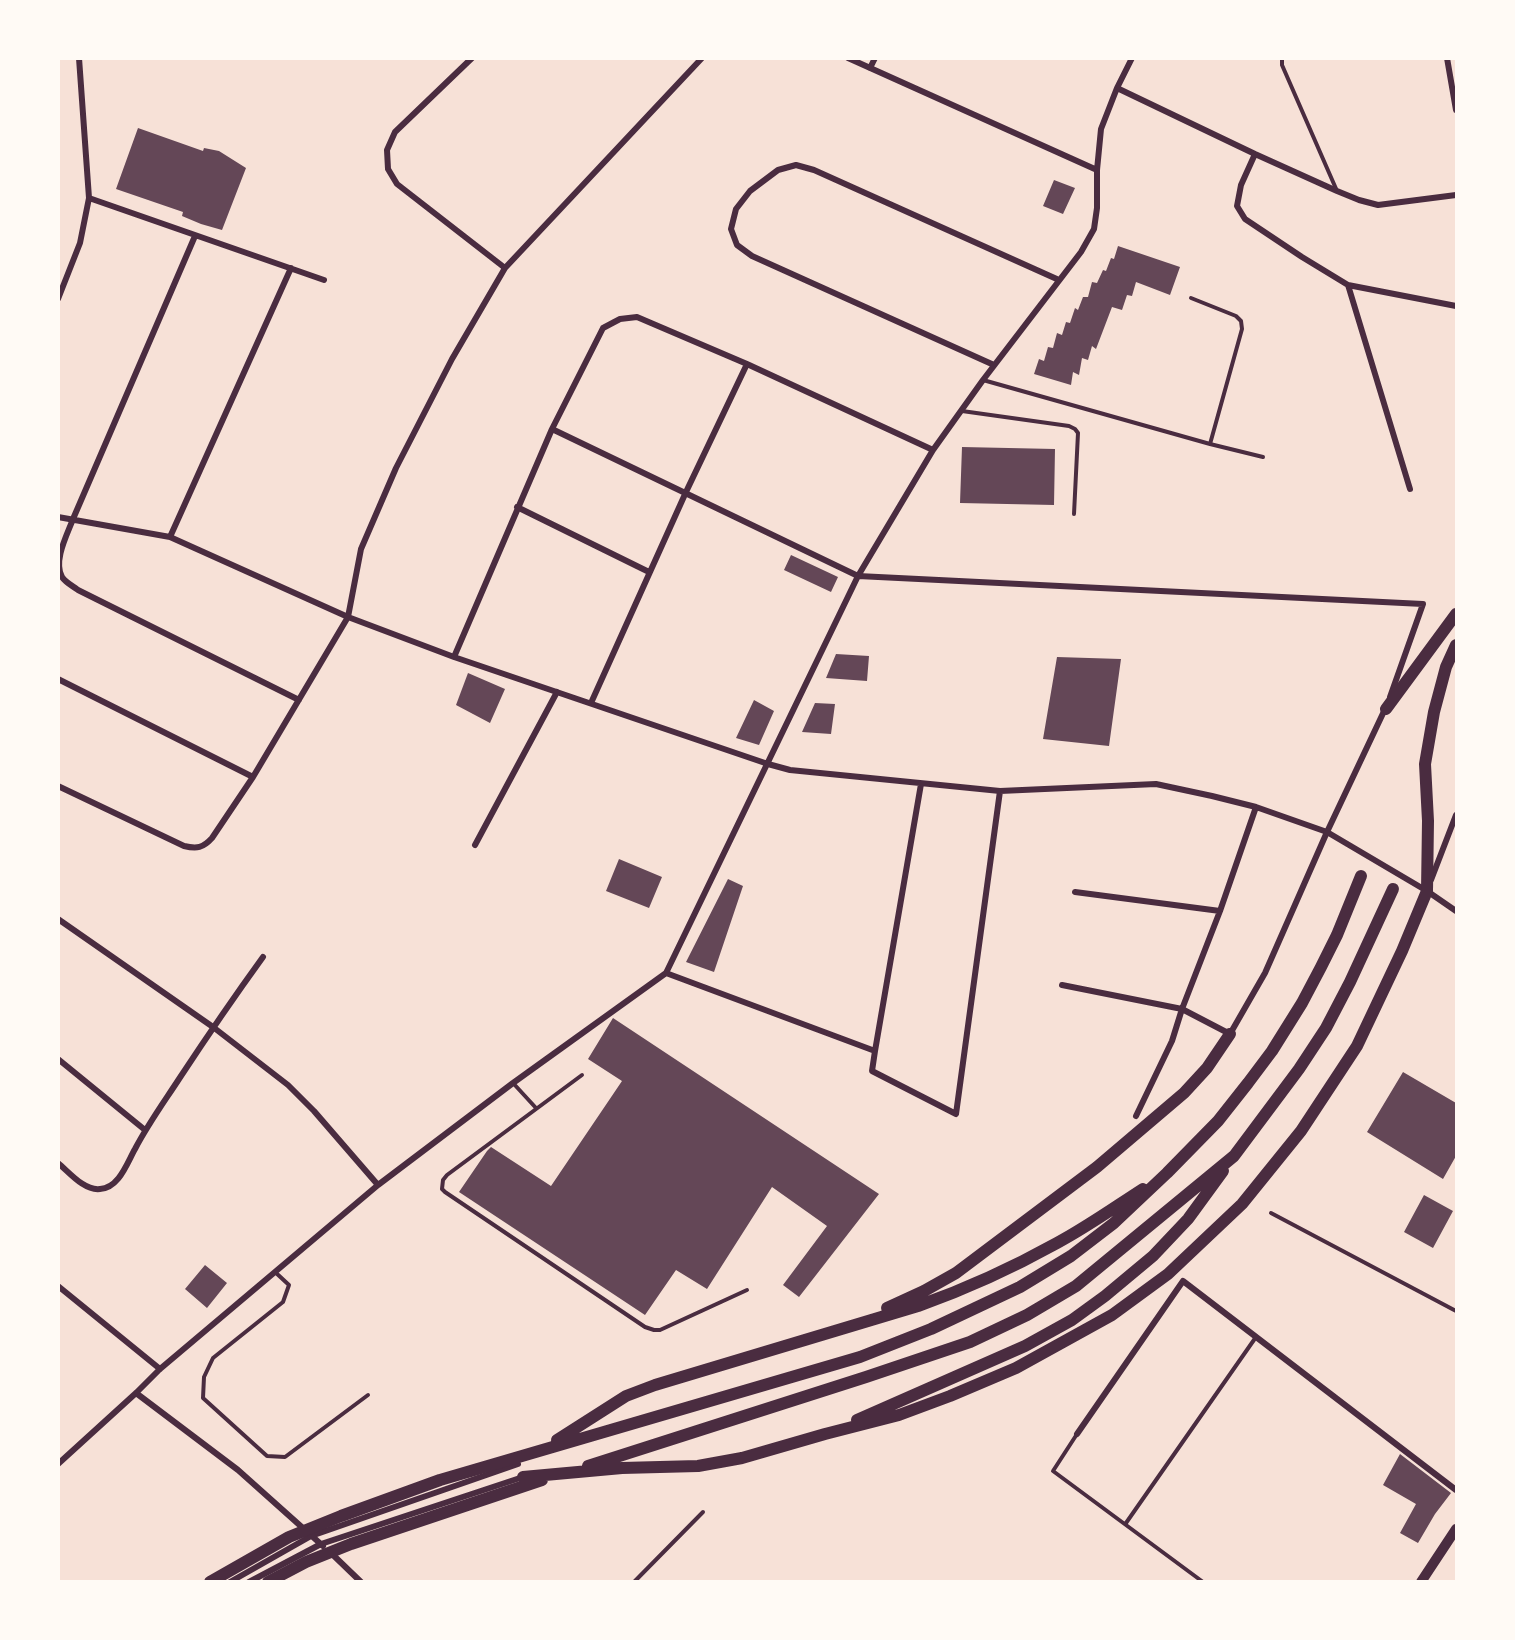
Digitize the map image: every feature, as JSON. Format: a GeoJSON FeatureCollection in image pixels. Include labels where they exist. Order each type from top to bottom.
{"type":"FeatureCollection","features":[{"type":"Feature","properties":{"kind":"highway"},"geometry":{"type":"LineString","coordinates":[[1386,708],[1456,614]]}},
{"type":"Feature","properties":{"kind":"highway"},"geometry":{"type":"LineString","coordinates":[[523,1477],[622,1468],[698,1466],[742,1458],[899,1415],[1016,1368],[1112,1315],[1167,1274],[1242,1204],[1301,1131],[1357,1046],[1402,951],[1427,891],[1428,821],[1425,764],[1434,712],[1446,667],[1456,645]]}},
{"type":"Feature","properties":{"kind":"highway"},"geometry":{"type":"LineString","coordinates":[[210,1581],[290,1536],[440,1480],[860,1357],[932,1329],[1020,1287],[1071,1256],[1114,1223],[1218,1121],[1272,1051],[1322,967],[1361,876]]}},
{"type":"Feature","properties":{"kind":"highway"},"geometry":{"type":"LineString","coordinates":[[825,1434],[1025,1346],[1072,1320],[1153,1256],[1188,1219],[1299,1070],[1326,1028],[1350,982],[1393,889]]}},
{"type":"Feature","properties":{"kind":"highway"},"geometry":{"type":"LineString","coordinates":[[845,1327],[924,1292],[956,1274],[1097,1167],[1184,1093],[1207,1068],[1230,1034]]}},
{"type":"Feature","properties":{"kind":"highway"},"geometry":{"type":"LineString","coordinates":[[268,1581],[306,1562],[351,1544],[970,1342],[1027,1315],[1076,1286],[1234,1156]]}},
{"type":"Feature","properties":{"kind":"highway"},"geometry":{"type":"LineString","coordinates":[[518,1464],[626,1396],[655,1385],[955,1293],[1059,1242],[1167,1173]]}},
{"type":"Feature","properties":{"kind":"main road"},"geometry":{"type":"LineString","coordinates":[[1421,1581],[1456,1529]]}},
{"type":"Feature","properties":{"kind":"street"},"geometry":{"type":"LineString","coordinates":[[58,299],[80,243],[89,198],[79,58]]}},
{"type":"Feature","properties":{"kind":"street"},"geometry":{"type":"LineString","coordinates":[[472,58],[395,132],[387,150],[388,169],[397,184],[505,268]]}},
{"type":"Feature","properties":{"kind":"street"},"geometry":{"type":"LineString","coordinates":[[58,786],[174,842],[199,848],[212,838],[253,777],[348,617],[361,549],[396,468],[452,359],[505,268],[702,58]]}},
{"type":"Feature","properties":{"kind":"street"},"geometry":{"type":"LineString","coordinates":[[848,58],[1097,170]]}},
{"type":"Feature","properties":{"kind":"street"},"geometry":{"type":"LineString","coordinates":[[870,68],[874,58]]}},
{"type":"Feature","properties":{"kind":"street"},"geometry":{"type":"LineString","coordinates":[[58,1464],[160,1369],[378,1185],[513,1083],[666,973],[858,576],[933,450],[994,365],[1081,252],[1094,229],[1101,129],[1132,58]]}},
{"type":"Feature","properties":{"kind":"street"},"geometry":{"type":"LineString","coordinates":[[1447,58],[1456,110]]}},
{"type":"Feature","properties":{"kind":"street"},"geometry":{"type":"LineString","coordinates":[[1118,87],[1255,154],[1337,191],[1378,205],[1456,195]]}},
{"type":"Feature","properties":{"kind":"street"},"geometry":{"type":"LineString","coordinates":[[1255,154],[1240,185],[1237,206],[1245,219],[1348,285],[1456,306]]}},
{"type":"Feature","properties":{"kind":"street"},"geometry":{"type":"LineString","coordinates":[[994,365],[752,256],[737,245],[731,229],[736,209],[750,191],[778,170],[796,165],[814,170],[1059,280]]}},
{"type":"Feature","properties":{"kind":"street"},"geometry":{"type":"LineString","coordinates":[[89,198],[324,280]]}},
{"type":"Feature","properties":{"kind":"street"},"geometry":{"type":"LineString","coordinates":[[195,236],[73,519],[59,569],[69,584],[88,595],[299,700]]}},
{"type":"Feature","properties":{"kind":"street"},"geometry":{"type":"LineString","coordinates":[[170,537],[291,268]]}},
{"type":"Feature","properties":{"kind":"street"},"geometry":{"type":"LineString","coordinates":[[1348,285],[1410,489]]}},
{"type":"Feature","properties":{"kind":"street"},"geometry":{"type":"LineString","coordinates":[[454,657],[552,429],[603,328],[620,319],[637,317],[747,364],[933,450]]}},
{"type":"Feature","properties":{"kind":"street"},"geometry":{"type":"LineString","coordinates":[[591,704],[649,572],[747,364]]}},
{"type":"Feature","properties":{"kind":"street"},"geometry":{"type":"LineString","coordinates":[[552,429],[858,576],[1423,604],[1386,708],[1327,832],[1265,973],[1230,1034],[1182,1009],[1062,985]]}},
{"type":"Feature","properties":{"kind":"street"},"geometry":{"type":"LineString","coordinates":[[517,507],[649,572]]}},
{"type":"Feature","properties":{"kind":"street"},"geometry":{"type":"LineString","coordinates":[[58,517],[170,537],[348,617],[454,657],[790,770],[1000,791],[1156,784],[1256,807],[1327,832],[1427,891],[1456,911]]}},
{"type":"Feature","properties":{"kind":"street"},"geometry":{"type":"LineString","coordinates":[[58,679],[253,777]]}},
{"type":"Feature","properties":{"kind":"street"},"geometry":{"type":"LineString","coordinates":[[475,845],[557,692]]}},
{"type":"Feature","properties":{"kind":"street"},"geometry":{"type":"LineString","coordinates":[[921,784],[872,1071],[956,1114],[1000,791]]}},
{"type":"Feature","properties":{"kind":"street"},"geometry":{"type":"LineString","coordinates":[[1136,1116],[1172,1041],[1256,807]]}},
{"type":"Feature","properties":{"kind":"street"},"geometry":{"type":"LineString","coordinates":[[1427,891],[1456,815]]}},
{"type":"Feature","properties":{"kind":"street"},"geometry":{"type":"LineString","coordinates":[[1075,892],[1220,911]]}},
{"type":"Feature","properties":{"kind":"street"},"geometry":{"type":"LineString","coordinates":[[58,919],[213,1027],[295,1092],[378,1185]]}},
{"type":"Feature","properties":{"kind":"street"},"geometry":{"type":"LineString","coordinates":[[58,1163],[83,1184],[93,1189],[100,1190],[119,1178],[144,1130],[263,957]]}},
{"type":"Feature","properties":{"kind":"street"},"geometry":{"type":"LineString","coordinates":[[666,973],[875,1051]]}},
{"type":"Feature","properties":{"kind":"street"},"geometry":{"type":"LineString","coordinates":[[58,1059],[144,1130]]}},
{"type":"Feature","properties":{"kind":"street"},"geometry":{"type":"LineString","coordinates":[[1077,1434],[1183,1281],[1456,1490]]}},
{"type":"Feature","properties":{"kind":"street"},"geometry":{"type":"LineString","coordinates":[[58,1286],[160,1369]]}},
{"type":"Feature","properties":{"kind":"street"},"geometry":{"type":"LineString","coordinates":[[136,1393],[238,1470],[361,1581]]}},
{"type":"Feature","properties":{"kind":"street"},"geometry":{"type":"LineString","coordinates":[[230,1581],[311,1536],[518,1464]]}},
{"type":"Feature","properties":{"kind":"street"},"geometry":{"type":"LineString","coordinates":[[249,1581],[321,1544],[523,1477]]}},
{"type":"Feature","properties":{"kind":"lane"},"geometry":{"type":"LineString","coordinates":[[1282,58],[1282,65],[1337,191]]}},
{"type":"Feature","properties":{"kind":"lane"},"geometry":{"type":"LineString","coordinates":[[1191,298],[1236,316],[1241,321],[1242,329],[1210,444]]}},
{"type":"Feature","properties":{"kind":"lane"},"geometry":{"type":"LineString","coordinates":[[983,380],[1263,457]]}},
{"type":"Feature","properties":{"kind":"lane"},"geometry":{"type":"LineString","coordinates":[[961,411],[1069,426],[1075,429],[1078,433],[1074,514]]}},
{"type":"Feature","properties":{"kind":"lane"},"geometry":{"type":"LineString","coordinates":[[582,1075],[447,1175],[442,1185],[445,1192],[645,1327],[654,1330],[660,1330],[747,1290]]}},
{"type":"Feature","properties":{"kind":"lane"},"geometry":{"type":"LineString","coordinates":[[513,1083],[536,1108]]}},
{"type":"Feature","properties":{"kind":"lane"},"geometry":{"type":"LineString","coordinates":[[1270,1213],[1456,1311]]}},
{"type":"Feature","properties":{"kind":"lane"},"geometry":{"type":"LineString","coordinates":[[275,1272],[289,1285],[284,1302],[213,1358],[204,1377],[203,1398],[267,1456],[285,1457],[368,1395]]}},
{"type":"Feature","properties":{"kind":"lane"},"geometry":{"type":"LineString","coordinates":[[1126,1524],[1257,1337]]}},
{"type":"Feature","properties":{"kind":"lane"},"geometry":{"type":"LineString","coordinates":[[1077,1434],[1053,1471],[1203,1581]]}},
{"type":"Feature","properties":{"kind":"lane"},"geometry":{"type":"LineString","coordinates":[[634,1581],[703,1512]]}},
{"type":"Feature","properties":{"kind":"building"},"geometry":{"type":"Polygon","coordinates":[[[138,128],[203,151],[204,148],[219,151],[246,168],[222,230],[182,216],[183,212],[116,189],[138,128]]]}},
{"type":"Feature","properties":{"kind":"building"},"geometry":{"type":"Polygon","coordinates":[[[1054,180],[1075,188],[1063,214],[1043,206],[1054,180]]]}},
{"type":"Feature","properties":{"kind":"building"},"geometry":{"type":"Polygon","coordinates":[[[1118,246],[1180,267],[1170,295],[1136,282],[1132,296],[1127,295],[1122,310],[1112,307],[1096,349],[1092,346],[1088,360],[1082,358],[1079,375],[1073,372],[1071,385],[1034,374],[1039,359],[1044,361],[1048,347],[1053,348],[1057,333],[1062,335],[1066,322],[1070,323],[1075,308],[1078,310],[1083,297],[1088,297],[1092,282],[1097,283],[1103,270],[1106,271],[1111,258],[1114,259],[1118,246]]]}},
{"type":"Feature","properties":{"kind":"building"},"geometry":{"type":"Polygon","coordinates":[[[962,447],[1055,449],[1054,505],[960,503],[962,447]]]}},
{"type":"Feature","properties":{"kind":"building"},"geometry":{"type":"Polygon","coordinates":[[[791,555],[838,577],[831,592],[784,570],[791,555]]]}},
{"type":"Feature","properties":{"kind":"building"},"geometry":{"type":"Polygon","coordinates":[[[836,654],[869,656],[867,681],[826,678],[836,654]]]}},
{"type":"Feature","properties":{"kind":"building"},"geometry":{"type":"Polygon","coordinates":[[[1057,657],[1121,659],[1109,746],[1043,739],[1057,657]]]}},
{"type":"Feature","properties":{"kind":"building"},"geometry":{"type":"Polygon","coordinates":[[[468,673],[505,689],[490,723],[456,705],[468,673]]]}},
{"type":"Feature","properties":{"kind":"building"},"geometry":{"type":"Polygon","coordinates":[[[754,700],[774,711],[759,745],[736,738],[754,700]]]}},
{"type":"Feature","properties":{"kind":"building"},"geometry":{"type":"Polygon","coordinates":[[[815,703],[835,704],[831,734],[802,732],[815,703]]]}},
{"type":"Feature","properties":{"kind":"building"},"geometry":{"type":"Polygon","coordinates":[[[619,859],[662,877],[649,908],[606,891],[619,859]]]}},
{"type":"Feature","properties":{"kind":"building"},"geometry":{"type":"Polygon","coordinates":[[[728,879],[743,886],[714,972],[686,962],[728,879]]]}},
{"type":"Feature","properties":{"kind":"building"},"geometry":{"type":"Polygon","coordinates":[[[613,1018],[879,1194],[799,1297],[783,1285],[827,1226],[772,1187],[707,1289],[676,1270],[645,1315],[459,1192],[491,1147],[551,1186],[622,1081],[588,1059],[613,1018]]]}},
{"type":"Feature","properties":{"kind":"building"},"geometry":{"type":"Polygon","coordinates":[[[1403,1072],[1456,1103],[1456,1156],[1443,1179],[1367,1132],[1403,1072]]]}},
{"type":"Feature","properties":{"kind":"building"},"geometry":{"type":"Polygon","coordinates":[[[1424,1195],[1453,1211],[1433,1248],[1404,1232],[1424,1195]]]}},
{"type":"Feature","properties":{"kind":"building"},"geometry":{"type":"Polygon","coordinates":[[[205,1265],[227,1283],[207,1308],[185,1289],[205,1265]]]}},
{"type":"Feature","properties":{"kind":"building"},"geometry":{"type":"Polygon","coordinates":[[[1400,1454],[1451,1493],[1418,1543],[1400,1533],[1416,1504],[1383,1485],[1400,1454]]]}}]}
